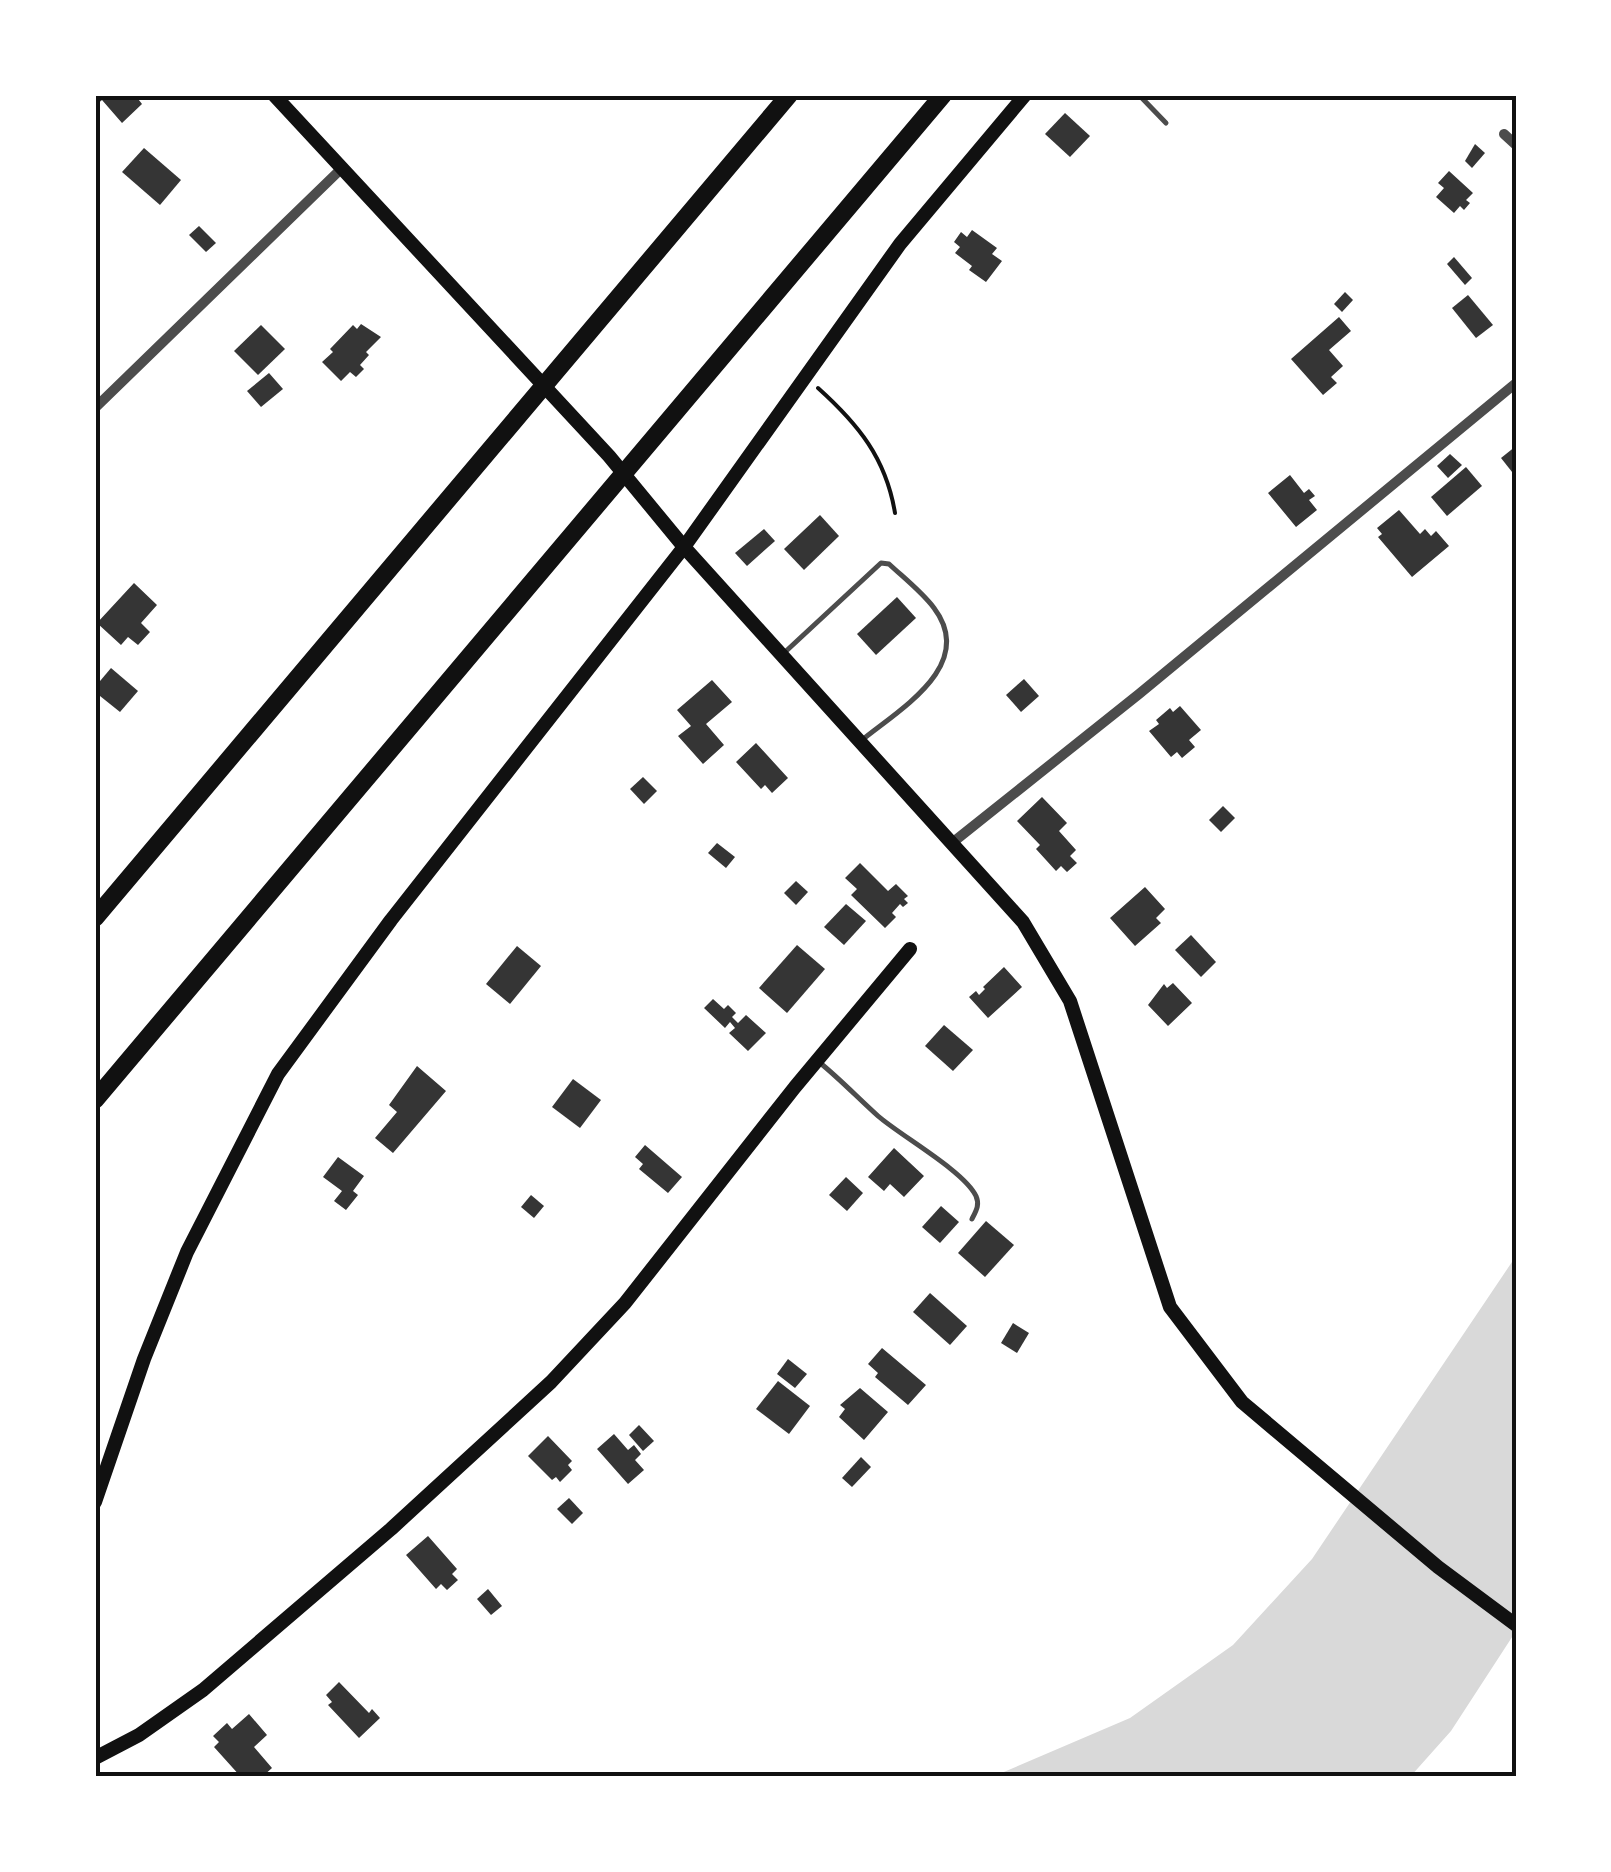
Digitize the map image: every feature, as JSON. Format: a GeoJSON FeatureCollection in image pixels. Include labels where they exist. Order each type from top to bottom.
{"type":"FeatureCollection","features":[{"type":"Feature","properties":{"kind":"highway"},"geometry":{"type":"LineString","coordinates":[[95,918],[789,95]]}},
{"type":"Feature","properties":{"kind":"highway"},"geometry":{"type":"LineString","coordinates":[[95,1100],[943,95]]}},
{"type":"Feature","properties":{"kind":"main road"},"geometry":{"type":"LineString","coordinates":[[274,95],[609,456],[684,547],[1023,922],[1070,1001],[1170,1307],[1242,1402],[1438,1567],[1516,1625]]}},
{"type":"Feature","properties":{"kind":"main road"},"geometry":{"type":"LineString","coordinates":[[95,1502],[144,1360],[187,1252],[278,1074],[392,920],[684,547],[900,244],[1025,95]]}},
{"type":"Feature","properties":{"kind":"main road"},"geometry":{"type":"LineString","coordinates":[[95,1758],[138,1735],[203,1690],[392,1529],[551,1382],[626,1304],[817,1060],[910,949]]}},
{"type":"Feature","properties":{"kind":"street"},"geometry":{"type":"LineString","coordinates":[[1504,134],[1516,145]]}},
{"type":"Feature","properties":{"kind":"street"},"geometry":{"type":"LineString","coordinates":[[95,408],[342,169]]}},
{"type":"Feature","properties":{"kind":"street"},"geometry":{"type":"LineString","coordinates":[[952,844],[1516,382]]}},
{"type":"Feature","properties":{"kind":"lane"},"geometry":{"type":"LineString","coordinates":[[1140,95],[1166,123]]}},
{"type":"Feature","properties":{"kind":"lane"},"geometry":{"type":"LineString","coordinates":[[782,655],[881,563],[889,564],[933,607],[942,622],[945,642],[942,667],[914,698],[860,742]]}},
{"type":"Feature","properties":{"kind":"lane"},"geometry":{"type":"LineString","coordinates":[[817,1060],[975,1194],[978,1205],[972,1219]]}},
{"type":"Feature","properties":{"kind":"path"},"geometry":{"type":"LineString","coordinates":[[806,377],[850,420],[880,462],[890,486],[894,513]]}},
{"type":"Feature","properties":{"kind":"shaded area"},"geometry":{"type":"Polygon","coordinates":[[[1516,1256],[1516,1631],[1451,1731],[1410,1777],[992,1777],[1130,1718],[1233,1645],[1312,1559],[1516,1256]]]}},
{"type":"Feature","properties":{"kind":"building"},"geometry":{"type":"Polygon","coordinates":[[[95,95],[135,95],[142,104],[122,123],[102,100],[95,106],[95,95]]]}},
{"type":"Feature","properties":{"kind":"building"},"geometry":{"type":"Polygon","coordinates":[[[1065,113],[1090,136],[1070,157],[1045,134],[1065,113]]]}},
{"type":"Feature","properties":{"kind":"building"},"geometry":{"type":"Polygon","coordinates":[[[1475,144],[1485,153],[1472,168],[1465,161],[1475,144]]]}},
{"type":"Feature","properties":{"kind":"building"},"geometry":{"type":"Polygon","coordinates":[[[144,148],[181,180],[160,205],[122,172],[144,148]]]}},
{"type":"Feature","properties":{"kind":"building"},"geometry":{"type":"Polygon","coordinates":[[[1449,171],[1473,193],[1464,210],[1460,206],[1454,213],[1436,197],[1444,188],[1438,183],[1449,171]]]}},
{"type":"Feature","properties":{"kind":"building"},"geometry":{"type":"Polygon","coordinates":[[[199,226],[216,243],[206,252],[189,235],[199,226]]]}},
{"type":"Feature","properties":{"kind":"building"},"geometry":{"type":"Polygon","coordinates":[[[972,230],[997,248],[992,254],[1002,261],[986,282],[955,253],[960,247],[954,242],[961,232],[967,237],[972,230]]]}},
{"type":"Feature","properties":{"kind":"building"},"geometry":{"type":"Polygon","coordinates":[[[1454,257],[1472,278],[1465,285],[1447,264],[1454,257]]]}},
{"type":"Feature","properties":{"kind":"building"},"geometry":{"type":"Polygon","coordinates":[[[1345,292],[1353,300],[1342,312],[1334,304],[1345,292]]]}},
{"type":"Feature","properties":{"kind":"building"},"geometry":{"type":"Polygon","coordinates":[[[1468,295],[1493,325],[1476,338],[1452,308],[1468,295]]]}},
{"type":"Feature","properties":{"kind":"building"},"geometry":{"type":"Polygon","coordinates":[[[1339,317],[1351,331],[1329,350],[1343,366],[1331,377],[1337,383],[1323,395],[1291,359],[1339,317]]]}},
{"type":"Feature","properties":{"kind":"building"},"geometry":{"type":"Polygon","coordinates":[[[361,324],[381,337],[366,352],[369,355],[360,365],[364,369],[356,377],[350,372],[341,381],[322,362],[353,325],[357,329],[361,324]]]}},
{"type":"Feature","properties":{"kind":"building"},"geometry":{"type":"Polygon","coordinates":[[[261,325],[285,349],[258,375],[234,351],[261,325]]]}},
{"type":"Feature","properties":{"kind":"building"},"geometry":{"type":"Polygon","coordinates":[[[269,373],[283,389],[261,407],[247,391],[269,373]]]}},
{"type":"Feature","properties":{"kind":"building"},"geometry":{"type":"Polygon","coordinates":[[[1516,446],[1516,477],[1501,458],[1516,446]]]}},
{"type":"Feature","properties":{"kind":"building"},"geometry":{"type":"Polygon","coordinates":[[[1450,454],[1462,465],[1448,478],[1437,466],[1450,454]]]}},
{"type":"Feature","properties":{"kind":"building"},"geometry":{"type":"Polygon","coordinates":[[[1466,467],[1482,486],[1447,516],[1431,497],[1466,467]]]}},
{"type":"Feature","properties":{"kind":"building"},"geometry":{"type":"Polygon","coordinates":[[[1290,475],[1304,493],[1309,489],[1315,496],[1309,500],[1317,510],[1296,527],[1268,493],[1290,475]]]}},
{"type":"Feature","properties":{"kind":"building"},"geometry":{"type":"Polygon","coordinates":[[[1399,510],[1420,534],[1425,529],[1431,536],[1436,531],[1449,546],[1412,577],[1378,537],[1382,534],[1377,528],[1399,510]]]}},
{"type":"Feature","properties":{"kind":"building"},"geometry":{"type":"Polygon","coordinates":[[[820,515],[839,536],[804,570],[784,549],[820,515]]]}},
{"type":"Feature","properties":{"kind":"building"},"geometry":{"type":"Polygon","coordinates":[[[764,529],[775,541],[747,566],[735,553],[764,529]]]}},
{"type":"Feature","properties":{"kind":"building"},"geometry":{"type":"Polygon","coordinates":[[[134,583],[157,605],[141,623],[150,632],[138,645],[128,637],[121,645],[97,623],[134,583]]]}},
{"type":"Feature","properties":{"kind":"building"},"geometry":{"type":"Polygon","coordinates":[[[897,597],[916,618],[876,655],[857,634],[897,597]]]}},
{"type":"Feature","properties":{"kind":"building"},"geometry":{"type":"Polygon","coordinates":[[[111,668],[138,691],[120,712],[95,692],[111,668]]]}},
{"type":"Feature","properties":{"kind":"building"},"geometry":{"type":"Polygon","coordinates":[[[1024,679],[1039,696],[1021,712],[1006,695],[1024,679]]]}},
{"type":"Feature","properties":{"kind":"building"},"geometry":{"type":"Polygon","coordinates":[[[712,680],[732,702],[706,724],[724,745],[703,764],[678,736],[691,726],[677,710],[712,680]]]}},
{"type":"Feature","properties":{"kind":"building"},"geometry":{"type":"Polygon","coordinates":[[[1180,706],[1201,730],[1189,740],[1195,747],[1182,758],[1177,752],[1171,757],[1149,731],[1170,708],[1173,712],[1180,706]]]}},
{"type":"Feature","properties":{"kind":"building"},"geometry":{"type":"Polygon","coordinates":[[[756,743],[788,778],[772,793],[765,785],[761,789],[736,762],[756,743]]]}},
{"type":"Feature","properties":{"kind":"building"},"geometry":{"type":"Polygon","coordinates":[[[643,777],[657,791],[644,804],[630,789],[643,777]]]}},
{"type":"Feature","properties":{"kind":"building"},"geometry":{"type":"Polygon","coordinates":[[[1042,797],[1067,823],[1059,831],[1076,850],[1070,856],[1077,863],[1067,872],[1061,866],[1056,871],[1036,849],[1040,845],[1017,821],[1042,797]]]}},
{"type":"Feature","properties":{"kind":"building"},"geometry":{"type":"Polygon","coordinates":[[[1223,806],[1235,818],[1221,832],[1209,820],[1223,806]]]}},
{"type":"Feature","properties":{"kind":"building"},"geometry":{"type":"Polygon","coordinates":[[[717,843],[735,857],[726,868],[708,853],[717,843]]]}},
{"type":"Feature","properties":{"kind":"building"},"geometry":{"type":"Polygon","coordinates":[[[860,863],[888,891],[896,884],[908,896],[904,899],[908,903],[903,907],[900,904],[892,913],[896,917],[885,928],[851,895],[857,889],[845,878],[860,863]]]}},
{"type":"Feature","properties":{"kind":"building"},"geometry":{"type":"Polygon","coordinates":[[[796,881],[808,892],[796,905],[784,893],[796,881]]]}},
{"type":"Feature","properties":{"kind":"building"},"geometry":{"type":"Polygon","coordinates":[[[1145,887],[1165,909],[1156,918],[1161,923],[1135,946],[1110,918],[1145,887]]]}},
{"type":"Feature","properties":{"kind":"building"},"geometry":{"type":"Polygon","coordinates":[[[846,904],[866,921],[844,945],[824,927],[846,904]]]}},
{"type":"Feature","properties":{"kind":"building"},"geometry":{"type":"Polygon","coordinates":[[[1191,935],[1216,962],[1201,977],[1175,950],[1191,935]]]}},
{"type":"Feature","properties":{"kind":"building"},"geometry":{"type":"Polygon","coordinates":[[[797,945],[825,969],[787,1013],[759,988],[797,945]]]}},
{"type":"Feature","properties":{"kind":"building"},"geometry":{"type":"Polygon","coordinates":[[[517,946],[541,966],[510,1004],[486,984],[517,946]]]}},
{"type":"Feature","properties":{"kind":"building"},"geometry":{"type":"Polygon","coordinates":[[[1004,967],[1022,987],[988,1018],[969,997],[976,991],[979,995],[1004,967]]]}},
{"type":"Feature","properties":{"kind":"building"},"geometry":{"type":"Polygon","coordinates":[[[1173,983],[1192,1003],[1168,1026],[1148,1005],[1164,984],[1167,988],[1173,983]]]}},
{"type":"Feature","properties":{"kind":"building"},"geometry":{"type":"Polygon","coordinates":[[[713,999],[724,1009],[728,1005],[736,1013],[732,1017],[738,1023],[746,1015],[766,1033],[748,1051],[729,1033],[735,1028],[730,1022],[725,1028],[704,1008],[713,999]]]}},
{"type":"Feature","properties":{"kind":"building"},"geometry":{"type":"Polygon","coordinates":[[[944,1025],[973,1050],[953,1071],[925,1046],[944,1025]]]}},
{"type":"Feature","properties":{"kind":"building"},"geometry":{"type":"Polygon","coordinates":[[[417,1066],[446,1091],[393,1153],[375,1138],[397,1112],[389,1105],[417,1066]]]}},
{"type":"Feature","properties":{"kind":"building"},"geometry":{"type":"Polygon","coordinates":[[[573,1079],[601,1100],[580,1128],[552,1107],[573,1079]]]}},
{"type":"Feature","properties":{"kind":"building"},"geometry":{"type":"Polygon","coordinates":[[[645,1145],[682,1177],[668,1193],[639,1169],[643,1164],[635,1157],[645,1145]]]}},
{"type":"Feature","properties":{"kind":"building"},"geometry":{"type":"Polygon","coordinates":[[[894,1148],[924,1176],[904,1197],[890,1184],[884,1191],[868,1177],[894,1148]]]}},
{"type":"Feature","properties":{"kind":"building"},"geometry":{"type":"Polygon","coordinates":[[[338,1157],[364,1176],[353,1191],[358,1195],[346,1210],[334,1201],[342,1191],[323,1177],[338,1157]]]}},
{"type":"Feature","properties":{"kind":"building"},"geometry":{"type":"Polygon","coordinates":[[[846,1177],[863,1193],[847,1211],[829,1195],[846,1177]]]}},
{"type":"Feature","properties":{"kind":"building"},"geometry":{"type":"Polygon","coordinates":[[[531,1195],[544,1206],[534,1218],[521,1207],[531,1195]]]}},
{"type":"Feature","properties":{"kind":"building"},"geometry":{"type":"Polygon","coordinates":[[[941,1206],[959,1222],[940,1243],[922,1227],[941,1206]]]}},
{"type":"Feature","properties":{"kind":"building"},"geometry":{"type":"Polygon","coordinates":[[[986,1221],[1014,1245],[985,1277],[958,1253],[986,1221]]]}},
{"type":"Feature","properties":{"kind":"building"},"geometry":{"type":"Polygon","coordinates":[[[930,1293],[967,1326],[950,1345],[913,1312],[930,1293]]]}},
{"type":"Feature","properties":{"kind":"building"},"geometry":{"type":"Polygon","coordinates":[[[1013,1323],[1029,1333],[1017,1353],[1001,1343],[1013,1323]]]}},
{"type":"Feature","properties":{"kind":"building"},"geometry":{"type":"Polygon","coordinates":[[[882,1348],[926,1385],[908,1405],[875,1377],[878,1373],[868,1364],[882,1348]]]}},
{"type":"Feature","properties":{"kind":"building"},"geometry":{"type":"Polygon","coordinates":[[[788,1359],[807,1374],[795,1388],[777,1374],[788,1359]]]}},
{"type":"Feature","properties":{"kind":"building"},"geometry":{"type":"Polygon","coordinates":[[[778,1381],[810,1406],[789,1434],[756,1409],[778,1381]]]}},
{"type":"Feature","properties":{"kind":"building"},"geometry":{"type":"Polygon","coordinates":[[[860,1388],[888,1412],[864,1440],[839,1417],[845,1409],[840,1405],[860,1388]]]}},
{"type":"Feature","properties":{"kind":"building"},"geometry":{"type":"Polygon","coordinates":[[[639,1425],[654,1441],[643,1451],[629,1435],[639,1425]]]}},
{"type":"Feature","properties":{"kind":"building"},"geometry":{"type":"Polygon","coordinates":[[[614,1434],[628,1450],[634,1445],[641,1454],[635,1460],[644,1470],[628,1484],[597,1449],[614,1434]]]}},
{"type":"Feature","properties":{"kind":"building"},"geometry":{"type":"Polygon","coordinates":[[[548,1436],[572,1461],[568,1465],[572,1470],[560,1482],[556,1477],[552,1480],[528,1456],[548,1436]]]}},
{"type":"Feature","properties":{"kind":"building"},"geometry":{"type":"Polygon","coordinates":[[[861,1457],[871,1467],[852,1487],[842,1478],[861,1457]]]}},
{"type":"Feature","properties":{"kind":"building"},"geometry":{"type":"Polygon","coordinates":[[[569,1498],[583,1513],[572,1524],[557,1509],[569,1498]]]}},
{"type":"Feature","properties":{"kind":"building"},"geometry":{"type":"Polygon","coordinates":[[[428,1536],[457,1569],[452,1574],[458,1580],[447,1590],[441,1584],[436,1589],[406,1555],[428,1536]]]}},
{"type":"Feature","properties":{"kind":"building"},"geometry":{"type":"Polygon","coordinates":[[[488,1589],[502,1606],[491,1615],[477,1599],[488,1589]]]}},
{"type":"Feature","properties":{"kind":"building"},"geometry":{"type":"Polygon","coordinates":[[[339,1682],[369,1713],[372,1709],[380,1718],[359,1738],[328,1705],[332,1702],[326,1695],[339,1682]]]}},
{"type":"Feature","properties":{"kind":"building"},"geometry":{"type":"Polygon","coordinates":[[[249,1714],[267,1735],[254,1747],[272,1768],[262,1777],[241,1777],[214,1747],[219,1742],[213,1736],[227,1723],[232,1729],[249,1714]]]}}]}
